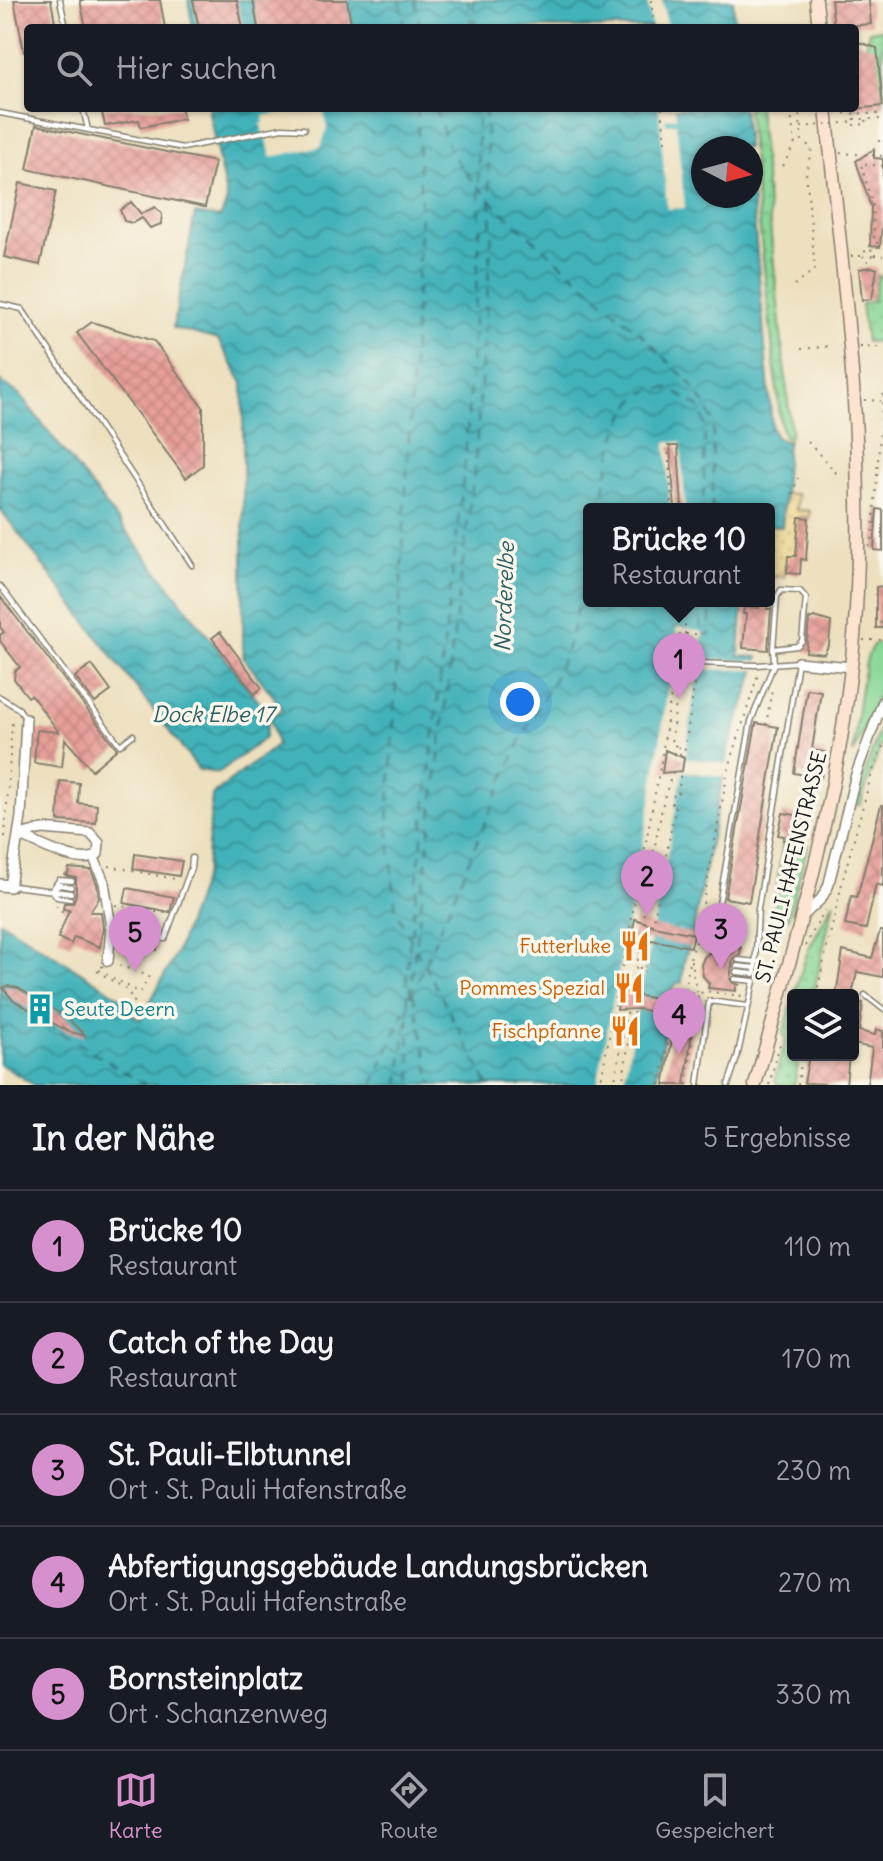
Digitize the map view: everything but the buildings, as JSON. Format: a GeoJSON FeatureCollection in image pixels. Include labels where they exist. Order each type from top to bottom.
{"type":"FeatureCollection","features":[{"type":"Feature","properties":{"kind":"main road"},"geometry":{"type":"LineString","coordinates":[[816,0],[819,24]]}},
{"type":"Feature","properties":{"kind":"main road","name":"ST. PAULI HAFENSTRASSE"},"geometry":{"type":"LineString","coordinates":[[755,1085],[802,917],[834,786],[851,667],[858,560],[857,447],[827,112]]}},
{"type":"Feature","properties":{"kind":"street"},"geometry":{"type":"LineString","coordinates":[[798,662],[851,667]]}},
{"type":"Feature","properties":{"kind":"street"},"geometry":{"type":"LineString","coordinates":[[802,917],[824,895],[856,774],[883,701]]}},
{"type":"Feature","properties":{"kind":"street"},"geometry":{"type":"LineString","coordinates":[[5,885],[19,835],[26,719]]}},
{"type":"Feature","properties":{"kind":"street"},"geometry":{"type":"LineString","coordinates":[[19,835],[43,829],[90,833],[99,843],[96,862],[104,882],[111,928],[108,961]]}},
{"type":"Feature","properties":{"kind":"street"},"geometry":{"type":"LineString","coordinates":[[19,835],[65,855],[96,862]]}},
{"type":"Feature","properties":{"kind":"street"},"geometry":{"type":"LineString","coordinates":[[810,885],[825,880],[831,874]]}},
{"type":"Feature","properties":{"kind":"lane"},"geometry":{"type":"LineString","coordinates":[[60,0],[65,24]]}},
{"type":"Feature","properties":{"kind":"lane"},"geometry":{"type":"LineString","coordinates":[[84,112],[88,130]]}},
{"type":"Feature","properties":{"kind":"lane"},"geometry":{"type":"LineString","coordinates":[[0,113],[183,148],[282,128],[304,129]]}},
{"type":"Feature","properties":{"kind":"lane"},"geometry":{"type":"LineString","coordinates":[[0,304],[22,309],[192,565]]}},
{"type":"Feature","properties":{"kind":"lane"},"geometry":{"type":"LineString","coordinates":[[0,586],[120,745],[133,735]]}},
{"type":"Feature","properties":{"kind":"lane"},"geometry":{"type":"LineString","coordinates":[[719,933],[716,921],[751,721],[774,664],[773,649],[777,597],[781,590],[800,591],[806,598],[802,641],[797,646],[773,649]]}},
{"type":"Feature","properties":{"kind":"lane"},"geometry":{"type":"LineString","coordinates":[[691,666],[798,662],[756,938],[757,962],[756,971],[737,966],[757,962]]}},
{"type":"Feature","properties":{"kind":"lane"},"geometry":{"type":"LineString","coordinates":[[0,697],[19,709],[26,719]]}},
{"type":"Feature","properties":{"kind":"lane"},"geometry":{"type":"LineString","coordinates":[[111,928],[165,939],[192,858]]}},
{"type":"Feature","properties":{"kind":"lane"},"geometry":{"type":"LineString","coordinates":[[5,885],[52,890],[60,885],[71,890],[57,897],[52,890]]}},
{"type":"Feature","properties":{"kind":"lane"},"geometry":{"type":"LineString","coordinates":[[728,1085],[754,981],[735,979]]}},
{"type":"Feature","properties":{"kind":"lane"},"geometry":{"type":"LineString","coordinates":[[865,995],[883,1009]]}},
{"type":"Feature","properties":{"kind":"lane"},"geometry":{"type":"LineString","coordinates":[[698,1085],[709,1001],[748,1006]]}},
{"type":"Feature","properties":{"kind":"path"},"geometry":{"type":"LineString","coordinates":[[651,0],[654,24]]}},
{"type":"Feature","properties":{"kind":"path"},"geometry":{"type":"LineString","coordinates":[[663,112],[665,143]]}},
{"type":"Feature","properties":{"kind":"path"},"geometry":{"type":"LineString","coordinates":[[783,166],[795,143],[791,112]]}},
{"type":"Feature","properties":{"kind":"path"},"geometry":{"type":"LineString","coordinates":[[795,285],[815,269],[806,172],[812,148],[802,141],[799,112]]}},
{"type":"Feature","properties":{"kind":"path"},"geometry":{"type":"LineString","coordinates":[[854,112],[883,116]]}},
{"type":"Feature","properties":{"kind":"path"},"geometry":{"type":"LineString","coordinates":[[795,128],[883,116]]}},
{"type":"Feature","properties":{"kind":"path"},"geometry":{"type":"LineString","coordinates":[[878,141],[883,141]]}},
{"type":"Feature","properties":{"kind":"path"},"geometry":{"type":"LineString","coordinates":[[831,152],[883,156]]}},
{"type":"Feature","properties":{"kind":"path"},"geometry":{"type":"LineString","coordinates":[[883,166],[861,164],[873,206],[874,242],[883,244]]}},
{"type":"Feature","properties":{"kind":"path"},"geometry":{"type":"LineString","coordinates":[[874,255],[883,256]]}},
{"type":"Feature","properties":{"kind":"path"},"geometry":{"type":"LineString","coordinates":[[801,349],[831,346]]}},
{"type":"Feature","properties":{"kind":"path"},"geometry":{"type":"LineString","coordinates":[[866,347],[883,347]]}},
{"type":"Feature","properties":{"kind":"path"},"geometry":{"type":"LineString","coordinates":[[858,560],[872,542],[883,394]]}},
{"type":"Feature","properties":{"kind":"path"},"geometry":{"type":"LineString","coordinates":[[870,400],[882,401]]}},
{"type":"Feature","properties":{"kind":"path"},"geometry":{"type":"LineString","coordinates":[[808,442],[840,477]]}},
{"type":"Feature","properties":{"kind":"path"},"geometry":{"type":"LineString","coordinates":[[668,445],[672,503]]}},
{"type":"Feature","properties":{"kind":"path"},"geometry":{"type":"LineString","coordinates":[[792,494],[798,478]]}},
{"type":"Feature","properties":{"kind":"path"},"geometry":{"type":"LineString","coordinates":[[678,607],[679,616],[685,616],[685,634]]}},
{"type":"Feature","properties":{"kind":"path"},"geometry":{"type":"LineString","coordinates":[[880,622],[883,630]]}},
{"type":"Feature","properties":{"kind":"path"},"geometry":{"type":"LineString","coordinates":[[600,1085],[655,796],[680,633],[700,634]]}},
{"type":"Feature","properties":{"kind":"path"},"geometry":{"type":"LineString","coordinates":[[862,640],[883,640]]}},
{"type":"Feature","properties":{"kind":"path"},"geometry":{"type":"LineString","coordinates":[[674,663],[691,666]]}},
{"type":"Feature","properties":{"kind":"path"},"geometry":{"type":"LineString","coordinates":[[766,725],[774,664]]}},
{"type":"Feature","properties":{"kind":"path"},"geometry":{"type":"LineString","coordinates":[[686,990],[727,771],[759,669],[757,665]]}},
{"type":"Feature","properties":{"kind":"path"},"geometry":{"type":"LineString","coordinates":[[673,683],[691,666]]}},
{"type":"Feature","properties":{"kind":"path"},"geometry":{"type":"LineString","coordinates":[[691,666],[694,688],[684,754],[681,756],[681,748],[671,743],[678,683],[691,666]]}},
{"type":"Feature","properties":{"kind":"path"},"geometry":{"type":"LineString","coordinates":[[5,837],[12,722]]}},
{"type":"Feature","properties":{"kind":"path"},"geometry":{"type":"LineString","coordinates":[[675,754],[676,746]]}},
{"type":"Feature","properties":{"kind":"path"},"geometry":{"type":"LineString","coordinates":[[817,989],[844,875],[872,773],[883,746]]}},
{"type":"Feature","properties":{"kind":"path"},"geometry":{"type":"LineString","coordinates":[[673,772],[664,798],[643,908],[649,924],[653,924],[676,804],[672,804],[674,793],[678,794],[681,771]]}},
{"type":"Feature","properties":{"kind":"path"},"geometry":{"type":"LineString","coordinates":[[655,796],[661,797]]}},
{"type":"Feature","properties":{"kind":"path"},"geometry":{"type":"LineString","coordinates":[[96,862],[175,879]]}},
{"type":"Feature","properties":{"kind":"path"},"geometry":{"type":"LineString","coordinates":[[834,889],[839,877],[844,875]]}},
{"type":"Feature","properties":{"kind":"path"},"geometry":{"type":"LineString","coordinates":[[791,956],[800,957],[829,901]]}},
{"type":"Feature","properties":{"kind":"path"},"geometry":{"type":"LineString","coordinates":[[107,903],[174,915]]}},
{"type":"Feature","properties":{"kind":"path"},"geometry":{"type":"LineString","coordinates":[[756,938],[775,948],[781,926],[788,928]]}},
{"type":"Feature","properties":{"kind":"path"},"geometry":{"type":"LineString","coordinates":[[728,947],[730,934]]}},
{"type":"Feature","properties":{"kind":"path"},"geometry":{"type":"LineString","coordinates":[[631,992],[642,941]]}},
{"type":"Feature","properties":{"kind":"path"},"geometry":{"type":"LineString","coordinates":[[108,961],[149,976],[140,993],[99,970],[108,961]]}},
{"type":"Feature","properties":{"kind":"path"},"geometry":{"type":"LineString","coordinates":[[687,1085],[698,995],[693,962],[689,961]]}},
{"type":"Feature","properties":{"kind":"path"},"geometry":{"type":"LineString","coordinates":[[623,964],[628,966]]}},
{"type":"Feature","properties":{"kind":"path"},"geometry":{"type":"LineString","coordinates":[[99,970],[127,990],[135,1003]]}},
{"type":"Feature","properties":{"kind":"path"},"geometry":{"type":"LineString","coordinates":[[660,1085],[678,994],[686,990],[698,995]]}},
{"type":"Feature","properties":{"kind":"path"},"geometry":{"type":"LineString","coordinates":[[698,995],[704,991],[751,997]]}},
{"type":"Feature","properties":{"kind":"path"},"geometry":{"type":"LineString","coordinates":[[614,1085],[628,1010]]}},
{"type":"Feature","properties":{"kind":"path"},"geometry":{"type":"LineString","coordinates":[[622,1085],[633,1010]]}},
{"type":"Feature","properties":{"kind":"path"},"geometry":{"type":"LineString","coordinates":[[769,1085],[781,1040]]}},
{"type":"Feature","properties":{"kind":"path"},"geometry":{"type":"LineString","coordinates":[[798,1085],[801,1061]]}},
{"type":"Feature","properties":{"kind":"green space"},"geometry":{"type":"Polygon","coordinates":[[[883,29],[883,105],[859,107],[859,79],[869,31],[883,29]]]}},
{"type":"Feature","properties":{"kind":"green space"},"geometry":{"type":"Polygon","coordinates":[[[747,112],[758,112],[761,136],[750,136],[747,112]]]}},
{"type":"Feature","properties":{"kind":"green space"},"geometry":{"type":"Polygon","coordinates":[[[763,157],[791,431],[787,444],[781,427],[758,208],[763,208],[763,157]]]}},
{"type":"Feature","properties":{"kind":"green space"},"geometry":{"type":"Polygon","coordinates":[[[878,275],[883,279],[883,341],[866,342],[861,304],[873,301],[878,275]]]}},
{"type":"Feature","properties":{"kind":"green space"},"geometry":{"type":"Polygon","coordinates":[[[874,644],[883,644],[883,682],[853,754],[862,678],[874,644]]]}},
{"type":"Feature","properties":{"kind":"green space"},"geometry":{"type":"Polygon","coordinates":[[[883,718],[883,739],[860,805],[855,804],[883,718]]]}},
{"type":"Feature","properties":{"kind":"green space"},"geometry":{"type":"Polygon","coordinates":[[[783,840],[808,845],[788,919],[773,917],[783,840]]]}},
{"type":"Feature","properties":{"kind":"green space"},"geometry":{"type":"Polygon","coordinates":[[[834,901],[814,989],[796,989],[808,950],[834,901]]]}},
{"type":"Feature","properties":{"kind":"green space"},"geometry":{"type":"Polygon","coordinates":[[[787,1020],[787,1061],[799,1061],[794,1085],[777,1085],[775,1079],[786,1038],[783,1034],[787,1020]]]}},
{"type":"Feature","properties":{"kind":"sand"},"geometry":{"type":"Polygon","coordinates":[[[785,494],[797,494],[796,510],[810,511],[809,518],[799,517],[796,556],[785,566],[784,577],[775,576],[775,525],[782,526],[785,494]]]}},
{"type":"Feature","properties":{"kind":"water"},"geometry":{"type":"Polygon","coordinates":[[[188,0],[733,0],[735,24],[192,24],[188,0]]]}},
{"type":"Feature","properties":{"kind":"water","name":"Norderelbe"},"geometry":{"type":"Polygon","coordinates":[[[209,112],[743,112],[746,136],[691,136],[691,208],[753,208],[772,427],[775,436],[787,444],[782,527],[775,526],[775,503],[583,503],[583,607],[743,607],[739,656],[758,657],[729,747],[682,983],[677,983],[672,989],[655,1085],[34,1085],[0,1064],[0,921],[120,997],[140,1020],[176,954],[206,871],[212,795],[277,745],[270,718],[283,709],[243,657],[243,383],[218,340],[173,328],[195,214],[220,218],[227,201],[209,112]]]}},
{"type":"Feature","properties":{"kind":"water","name":"Dock Elbe 17"},"geometry":{"type":"Polygon","coordinates":[[[0,381],[20,395],[265,709],[268,720],[265,738],[218,773],[199,770],[0,509],[0,381]]]}},
{"type":"Feature","properties":{"kind":"pier"},"geometry":{"type":"Polygon","coordinates":[[[647,0],[662,0],[667,24],[651,24],[647,0]]]}},
{"type":"Feature","properties":{"kind":"pier"},"geometry":{"type":"Polygon","coordinates":[[[324,112],[327,128],[321,147],[271,157],[261,124],[264,123],[263,116],[324,112]]]}},
{"type":"Feature","properties":{"kind":"pier"},"geometry":{"type":"Polygon","coordinates":[[[659,112],[675,112],[676,117],[665,119],[666,124],[676,123],[685,208],[667,209],[659,112]]]}},
{"type":"Feature","properties":{"kind":"pier"},"geometry":{"type":"Polygon","coordinates":[[[666,442],[681,442],[685,503],[670,503],[666,442]]]}},
{"type":"Feature","properties":{"kind":"pier"},"geometry":{"type":"Polygon","coordinates":[[[677,627],[703,632],[700,659],[758,661],[757,670],[698,669],[685,758],[727,764],[725,777],[683,771],[623,1085],[597,1085],[652,796],[677,627]]]}},
{"type":"Feature","properties":{"kind":"ferry route"},"geometry":{"type":"LineString","coordinates":[[400,0],[404,24]]}},
{"type":"Feature","properties":{"kind":"ferry route"},"geometry":{"type":"LineString","coordinates":[[415,0],[419,24]]}},
{"type":"Feature","properties":{"kind":"ferry route"},"geometry":{"type":"LineString","coordinates":[[468,0],[471,24]]}},
{"type":"Feature","properties":{"kind":"ferry route"},"geometry":{"type":"LineString","coordinates":[[473,0],[476,24]]}},
{"type":"Feature","properties":{"kind":"ferry route"},"geometry":{"type":"LineString","coordinates":[[417,112],[421,211],[388,827],[396,911],[488,1085]]}},
{"type":"Feature","properties":{"kind":"ferry route"},"geometry":{"type":"LineString","coordinates":[[436,112],[449,148],[462,169],[497,207],[642,335],[690,383],[713,421],[712,503]]}},
{"type":"Feature","properties":{"kind":"ferry route"},"geometry":{"type":"LineString","coordinates":[[411,935],[465,462],[480,230],[477,112]]}},
{"type":"Feature","properties":{"kind":"ferry route"},"geometry":{"type":"LineString","coordinates":[[399,1085],[475,463],[492,230],[485,112]]}},
{"type":"Feature","properties":{"kind":"ferry route"},"geometry":{"type":"LineString","coordinates":[[601,503],[614,445],[626,414],[644,393],[669,388],[699,407],[705,424],[703,503]]}},
{"type":"Feature","properties":{"kind":"ferry route"},"geometry":{"type":"LineString","coordinates":[[411,996],[522,737],[556,675],[570,639],[583,584]]}},
{"type":"Feature","properties":{"kind":"ferry route"},"geometry":{"type":"LineString","coordinates":[[701,607],[700,634],[710,635],[710,607]]}},
{"type":"Feature","properties":{"kind":"ferry route"},"geometry":{"type":"LineString","coordinates":[[408,1003],[410,941]]}},
{"type":"Feature","properties":{"kind":"ferry route"},"geometry":{"type":"LineString","coordinates":[[413,993],[432,1085]]}},
{"type":"Feature","properties":{"kind":"ferry route"},"geometry":{"type":"LineString","coordinates":[[0,995],[146,1085]]}},
{"type":"Feature","properties":{"kind":"ferry route"},"geometry":{"type":"LineString","coordinates":[[373,1085],[407,1005]]}},
{"type":"Feature","properties":{"kind":"ferry route"},"geometry":{"type":"LineString","coordinates":[[408,1017],[412,1085]]}},
{"type":"Feature","properties":{"kind":"place","name":"Brücke 10"},"geometry":{"type":"Point","coordinates":[679,699]}},
{"type":"Feature","properties":{"kind":"place","name":"Catch of the Day"},"geometry":{"type":"Point","coordinates":[647,916]}},
{"type":"Feature","properties":{"kind":"place","name":"Futterluke"},"geometry":{"type":"Point","coordinates":[635,946]}},
{"type":"Feature","properties":{"kind":"place","name":"St. Pauli-Elbtunnel"},"geometry":{"type":"Point","coordinates":[721,969]}},
{"type":"Feature","properties":{"kind":"place","name":"Bornsteinplatz"},"geometry":{"type":"Point","coordinates":[135,972]}},
{"type":"Feature","properties":{"kind":"place","name":"Pommes Spezial"},"geometry":{"type":"Point","coordinates":[629,988]}},
{"type":"Feature","properties":{"kind":"place","name":"Seute Deern"},"geometry":{"type":"Point","coordinates":[40,1009]}},
{"type":"Feature","properties":{"kind":"place","name":"Fischpfanne"},"geometry":{"type":"Point","coordinates":[625,1031]}},
{"type":"Feature","properties":{"kind":"place","name":"Abfertigungsgebäude Landungsbrücken"},"geometry":{"type":"Point","coordinates":[679,1054]}}]}
